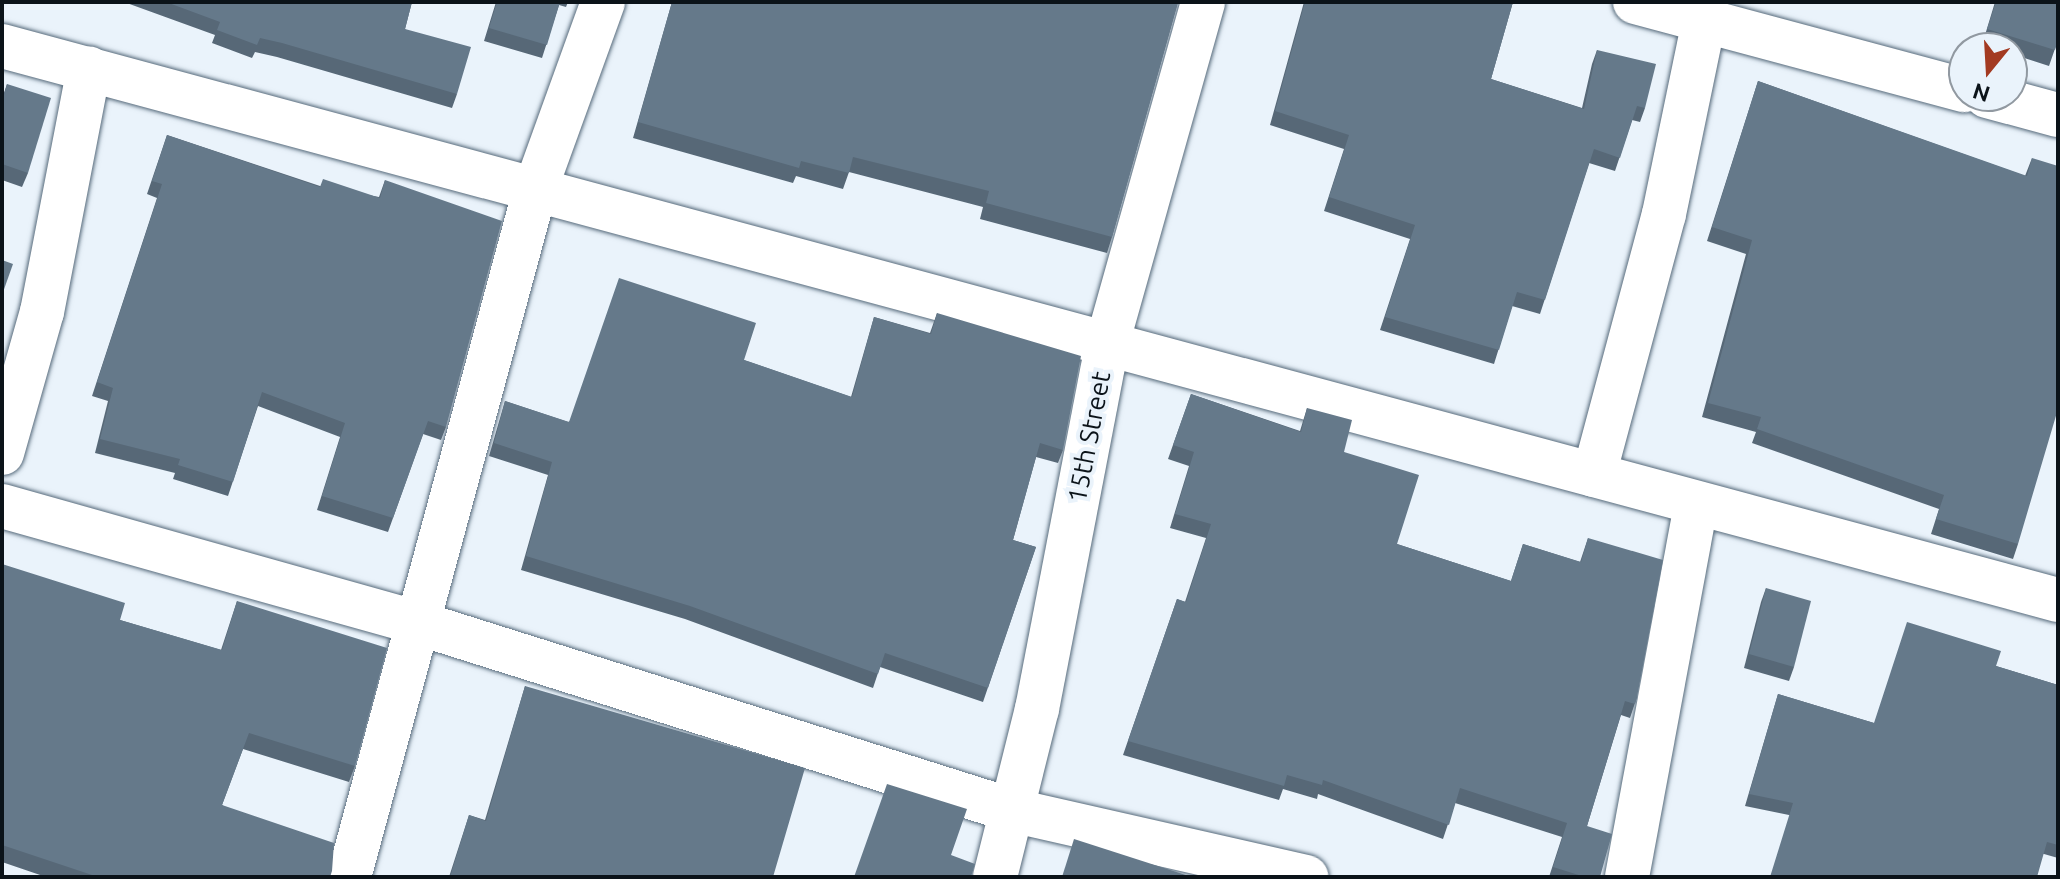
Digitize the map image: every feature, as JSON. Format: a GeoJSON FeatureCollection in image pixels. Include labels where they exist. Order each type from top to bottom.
{"type":"FeatureCollection","features":[{"type":"Feature","properties":{"kind":"street"},"geometry":{"type":"LineString","coordinates":[[349,877],[535,190],[603,2]]}},
{"type":"Feature","properties":{"kind":"street","name":"15th Street"},"geometry":{"type":"LineString","coordinates":[[995,877],[1037,709],[1107,344],[1203,2]]}},
{"type":"Feature","properties":{"kind":"street"},"geometry":{"type":"LineString","coordinates":[[1635,2],[1948,86]]}},
{"type":"Feature","properties":{"kind":"street"},"geometry":{"type":"LineString","coordinates":[[1594,475],[1664,214],[1704,21]]}},
{"type":"Feature","properties":{"kind":"street"},"geometry":{"type":"LineString","coordinates":[[2,46],[2058,600]]}},
{"type":"Feature","properties":{"kind":"street"},"geometry":{"type":"LineString","coordinates":[[2,453],[42,312],[89,69]]}},
{"type":"Feature","properties":{"kind":"street"},"geometry":{"type":"LineString","coordinates":[[2028,107],[2058,115]]}},
{"type":"Feature","properties":{"kind":"street"},"geometry":{"type":"LineString","coordinates":[[1627,877],[1696,503]]}},
{"type":"Feature","properties":{"kind":"street"},"geometry":{"type":"LineString","coordinates":[[2,506],[418,623],[1011,810],[1306,877]]}},
{"type":"Feature","properties":{"kind":"building"},"geometry":{"type":"Polygon","coordinates":[[[166,2],[412,2],[405,29],[471,47],[457,94],[282,43],[260,38],[257,45],[217,30],[220,22],[166,2]]]}},
{"type":"Feature","properties":{"kind":"building"},"geometry":{"type":"Polygon","coordinates":[[[497,2],[560,2],[547,45],[489,28],[497,2]]]}},
{"type":"Feature","properties":{"kind":"building"},"geometry":{"type":"Polygon","coordinates":[[[672,2],[1178,2],[1112,237],[986,203],[989,191],[853,157],[849,173],[801,161],[799,168],[638,122],[672,2]]]}},
{"type":"Feature","properties":{"kind":"building"},"geometry":{"type":"Polygon","coordinates":[[[1305,2],[1513,2],[1491,79],[1584,109],[1597,50],[1656,64],[1645,108],[1637,106],[1620,158],[1594,149],[1545,300],[1517,292],[1499,350],[1385,317],[1415,225],[1329,197],[1349,135],[1275,111],[1305,2]]]}},
{"type":"Feature","properties":{"kind":"building"},"geometry":{"type":"Polygon","coordinates":[[[1996,2],[2058,2],[2055,50],[2028,42],[2028,32],[1987,29],[1996,2]]]}},
{"type":"Feature","properties":{"kind":"building"},"geometry":{"type":"Polygon","coordinates":[[[1758,81],[2027,176],[2032,158],[2058,166],[2058,409],[2018,544],[1936,519],[1944,495],[1757,429],[1761,417],[1708,403],[1752,240],[1712,227],[1758,81]]]}},
{"type":"Feature","properties":{"kind":"building"},"geometry":{"type":"Polygon","coordinates":[[[7,84],[51,98],[28,173],[2,164],[2,101],[7,84]]]}},
{"type":"Feature","properties":{"kind":"building"},"geometry":{"type":"Polygon","coordinates":[[[167,135],[320,187],[323,179],[380,198],[385,180],[502,221],[446,427],[428,421],[393,518],[322,496],[345,423],[262,392],[233,482],[178,465],[180,459],[100,439],[113,388],[97,382],[162,184],[152,181],[167,135]]]}},
{"type":"Feature","properties":{"kind":"building"},"geometry":{"type":"Polygon","coordinates":[[[2,260],[13,264],[2,295],[2,260]]]}},
{"type":"Feature","properties":{"kind":"building"},"geometry":{"type":"Polygon","coordinates":[[[619,278],[756,323],[744,360],[852,397],[874,317],[931,334],[937,313],[1081,356],[1063,450],[1040,443],[1013,540],[1036,547],[988,688],[885,653],[878,674],[690,606],[526,556],[552,462],[494,443],[505,401],[569,422],[619,278]]]}},
{"type":"Feature","properties":{"kind":"building"},"geometry":{"type":"Polygon","coordinates":[[[1191,394],[1301,432],[1307,408],[1352,420],[1344,452],[1419,475],[1397,544],[1511,581],[1523,544],[1581,562],[1588,538],[1663,560],[1635,704],[1625,701],[1587,826],[1612,834],[1600,877],[1585,877],[1553,867],[1567,823],[1460,788],[1449,825],[1323,780],[1322,785],[1287,775],[1284,786],[1128,741],[1177,599],[1186,602],[1211,524],[1175,514],[1194,452],[1173,445],[1191,394]]]}},
{"type":"Feature","properties":{"kind":"building"},"geometry":{"type":"Polygon","coordinates":[[[2,564],[125,603],[120,620],[222,650],[237,601],[387,648],[355,766],[249,733],[222,805],[334,843],[330,877],[98,877],[2,845],[2,564]]]}},
{"type":"Feature","properties":{"kind":"building"},"geometry":{"type":"Polygon","coordinates":[[[1766,588],[1811,601],[1794,667],[1749,654],[1766,588]]]}},
{"type":"Feature","properties":{"kind":"building"},"geometry":{"type":"Polygon","coordinates":[[[1907,622],[2001,651],[1996,666],[2058,685],[2058,845],[2047,842],[2037,877],[1770,877],[1793,803],[1749,794],[1778,694],[1874,723],[1907,622]]]}},
{"type":"Feature","properties":{"kind":"building"},"geometry":{"type":"Polygon","coordinates":[[[525,686],[805,768],[773,877],[450,877],[469,815],[486,821],[525,686]]]}},
{"type":"Feature","properties":{"kind":"building"},"geometry":{"type":"Polygon","coordinates":[[[887,784],[967,809],[951,855],[975,864],[971,877],[854,877],[887,784]]]}},
{"type":"Feature","properties":{"kind":"building"},"geometry":{"type":"Polygon","coordinates":[[[1074,839],[1192,877],[1062,877],[1074,839]]]}}]}
